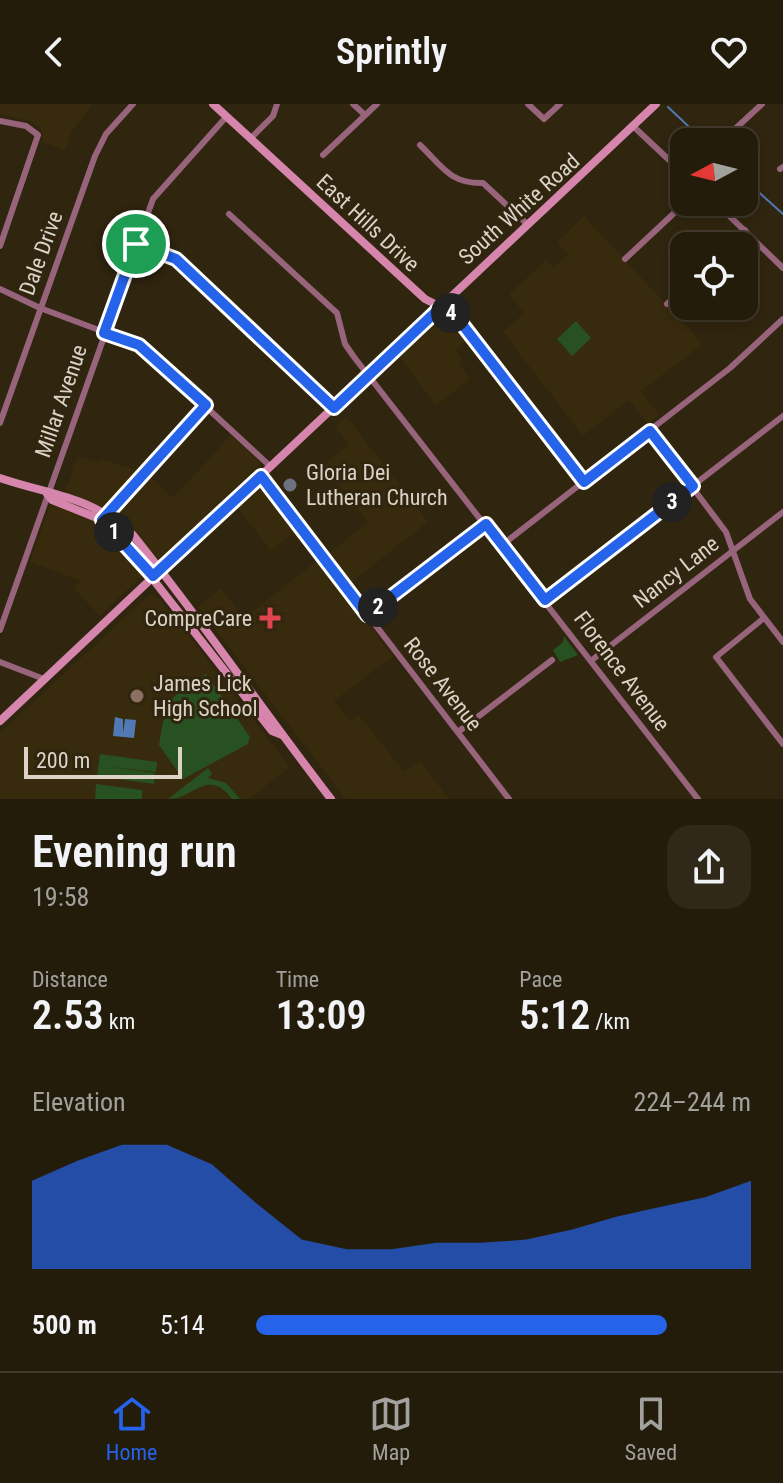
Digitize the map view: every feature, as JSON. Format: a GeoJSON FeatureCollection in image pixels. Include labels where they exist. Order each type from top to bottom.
{"type":"FeatureCollection","features":[{"type":"Feature","properties":{"kind":"main road","name":"East Hills Drive"},"geometry":{"type":"LineString","coordinates":[[213,104],[425,299],[441,307]]}},
{"type":"Feature","properties":{"kind":"main road","name":"South White Road"},"geometry":{"type":"LineString","coordinates":[[0,721],[656,104]]}},
{"type":"Feature","properties":{"kind":"main road"},"geometry":{"type":"LineString","coordinates":[[0,478],[47,494],[55,491],[105,517],[161,569],[331,799]]}},
{"type":"Feature","properties":{"kind":"main road"},"geometry":{"type":"LineString","coordinates":[[105,517],[272,731],[282,735]]}},
{"type":"Feature","properties":{"kind":"main road"},"geometry":{"type":"LineString","coordinates":[[248,701],[262,703]]}},
{"type":"Feature","properties":{"kind":"street","name":"Dale Drive"},"geometry":{"type":"LineString","coordinates":[[0,423],[95,156],[106,134],[133,104]]}},
{"type":"Feature","properties":{"kind":"street"},"geometry":{"type":"LineString","coordinates":[[251,138],[273,116],[277,104]]}},
{"type":"Feature","properties":{"kind":"street"},"geometry":{"type":"LineString","coordinates":[[353,104],[365,115]]}},
{"type":"Feature","properties":{"kind":"street"},"geometry":{"type":"LineString","coordinates":[[323,155],[377,104]]}},
{"type":"Feature","properties":{"kind":"street"},"geometry":{"type":"LineString","coordinates":[[528,104],[544,119],[560,104]]}},
{"type":"Feature","properties":{"kind":"street"},"geometry":{"type":"LineString","coordinates":[[736,128],[762,104]]}},
{"type":"Feature","properties":{"kind":"street","name":"Millar Avenue"},"geometry":{"type":"LineString","coordinates":[[0,630],[153,199],[227,116]]}},
{"type":"Feature","properties":{"kind":"street"},"geometry":{"type":"LineString","coordinates":[[0,121],[26,126],[38,135],[0,246]]}},
{"type":"Feature","properties":{"kind":"street"},"geometry":{"type":"LineString","coordinates":[[634,127],[670,161]]}},
{"type":"Feature","properties":{"kind":"street"},"geometry":{"type":"LineString","coordinates":[[420,145],[462,184],[483,183],[526,223]]}},
{"type":"Feature","properties":{"kind":"street","name":"Florence Avenue"},"geometry":{"type":"LineString","coordinates":[[229,214],[337,313],[345,344],[698,799]]}},
{"type":"Feature","properties":{"kind":"street"},"geometry":{"type":"LineString","coordinates":[[625,259],[671,216]]}},
{"type":"Feature","properties":{"kind":"street"},"geometry":{"type":"LineString","coordinates":[[730,216],[783,268]]}},
{"type":"Feature","properties":{"kind":"street"},"geometry":{"type":"LineString","coordinates":[[136,244],[176,259],[334,408]]}},
{"type":"Feature","properties":{"kind":"street"},"geometry":{"type":"LineString","coordinates":[[0,289],[40,308],[139,345],[271,467]]}},
{"type":"Feature","properties":{"kind":"street"},"geometry":{"type":"LineString","coordinates":[[667,304],[670,301]]}},
{"type":"Feature","properties":{"kind":"street","name":"East Hills Drive"},"geometry":{"type":"LineString","coordinates":[[441,307],[455,315],[584,482]]}},
{"type":"Feature","properties":{"kind":"street"},"geometry":{"type":"LineString","coordinates":[[502,545],[730,368],[783,319]]}},
{"type":"Feature","properties":{"kind":"street"},"geometry":{"type":"LineString","coordinates":[[105,517],[206,405]]}},
{"type":"Feature","properties":{"kind":"street"},"geometry":{"type":"LineString","coordinates":[[545,600],[783,416]]}},
{"type":"Feature","properties":{"kind":"street"},"geometry":{"type":"LineString","coordinates":[[650,431],[726,532],[750,599],[783,642]]}},
{"type":"Feature","properties":{"kind":"street","name":"Rose Avenue"},"geometry":{"type":"LineString","coordinates":[[261,476],[509,799]]}},
{"type":"Feature","properties":{"kind":"street","name":"Nancy Lane"},"geometry":{"type":"LineString","coordinates":[[592,660],[783,512]]}},
{"type":"Feature","properties":{"kind":"street"},"geometry":{"type":"LineString","coordinates":[[367,615],[486,524]]}},
{"type":"Feature","properties":{"kind":"street"},"geometry":{"type":"LineString","coordinates":[[764,618],[716,657],[783,744]]}},
{"type":"Feature","properties":{"kind":"street"},"geometry":{"type":"LineString","coordinates":[[458,732],[552,660]]}},
{"type":"Feature","properties":{"kind":"street"},"geometry":{"type":"LineString","coordinates":[[0,662],[44,679]]}},
{"type":"Feature","properties":{"kind":"shaded area"},"geometry":{"type":"Polygon","coordinates":[[[0,104],[92,104],[71,133],[65,150],[43,142],[42,130],[32,121],[0,114],[0,104]]]}},
{"type":"Feature","properties":{"kind":"shaded area"},"geometry":{"type":"Polygon","coordinates":[[[584,216],[670,309],[670,320],[681,320],[703,344],[641,391],[659,415],[648,424],[629,400],[583,436],[503,332],[524,313],[509,294],[546,260],[553,268],[568,255],[557,242],[584,216]]]}},
{"type":"Feature","properties":{"kind":"shaded area"},"geometry":{"type":"Polygon","coordinates":[[[448,316],[468,340],[455,350],[462,359],[458,363],[470,379],[436,405],[399,356],[442,317],[448,316]]]}},
{"type":"Feature","properties":{"kind":"shaded area"},"geometry":{"type":"Polygon","coordinates":[[[346,416],[428,522],[349,584],[327,555],[368,522],[324,465],[349,445],[336,427],[346,416]]]}},
{"type":"Feature","properties":{"kind":"shaded area"},"geometry":{"type":"Polygon","coordinates":[[[231,435],[261,463],[100,616],[74,589],[81,581],[30,562],[50,505],[59,508],[78,456],[99,463],[101,459],[146,473],[173,498],[231,435]]]}},
{"type":"Feature","properties":{"kind":"shaded area"},"geometry":{"type":"Polygon","coordinates":[[[261,489],[296,532],[271,551],[237,507],[261,489]]]}},
{"type":"Feature","properties":{"kind":"shaded area"},"geometry":{"type":"Polygon","coordinates":[[[318,560],[393,656],[334,701],[350,721],[359,715],[404,772],[420,761],[449,799],[346,799],[198,607],[221,588],[244,618],[318,560]]]}},
{"type":"Feature","properties":{"kind":"shaded area","name":"James Lick High School"},"geometry":{"type":"Polygon","coordinates":[[[150,594],[160,599],[290,767],[249,799],[0,799],[0,733],[150,594]]]}},
{"type":"Feature","properties":{"kind":"green space"},"geometry":{"type":"Polygon","coordinates":[[[576,321],[591,338],[572,356],[557,339],[576,321]]]}},
{"type":"Feature","properties":{"kind":"green space"},"geometry":{"type":"Polygon","coordinates":[[[564,636],[578,655],[560,662],[553,650],[563,642],[564,636]]]}},
{"type":"Feature","properties":{"kind":"green space"},"geometry":{"type":"Polygon","coordinates":[[[206,674],[250,737],[248,744],[183,779],[159,745],[163,721],[169,716],[171,699],[206,674]]]}},
{"type":"Feature","properties":{"kind":"green space"},"geometry":{"type":"Polygon","coordinates":[[[100,754],[157,762],[156,772],[106,766],[155,773],[154,784],[97,776],[100,754]]]}},
{"type":"Feature","properties":{"kind":"green space"},"geometry":{"type":"Polygon","coordinates":[[[208,768],[212,774],[208,778],[226,783],[240,799],[232,799],[223,790],[208,785],[168,799],[208,768]]]}},
{"type":"Feature","properties":{"kind":"green space"},"geometry":{"type":"Polygon","coordinates":[[[96,784],[142,790],[142,799],[95,799],[96,784]]]}},
{"type":"Feature","properties":{"kind":"water"},"geometry":{"type":"Polygon","coordinates":[[[115,717],[123,719],[123,733],[125,719],[136,720],[134,738],[113,736],[115,717]]]}},
{"type":"Feature","properties":{"kind":"waterway"},"geometry":{"type":"LineString","coordinates":[[668,107],[690,128]]}},
{"type":"Feature","properties":{"kind":"waterway"},"geometry":{"type":"LineString","coordinates":[[758,192],[783,214]]}},
{"type":"Feature","properties":{"kind":"place","name":"Gloria Dei Lutheran Church"},"geometry":{"type":"Point","coordinates":[290,485]}},
{"type":"Feature","properties":{"kind":"place","name":"CompreCare"},"geometry":{"type":"Point","coordinates":[270,618]}},
{"type":"Feature","properties":{"kind":"place","name":"James Lick High School"},"geometry":{"type":"Point","coordinates":[137,696]}},
{"type":"Feature","properties":{"kind":"route"},"geometry":{"type":"LineString","coordinates":[[136,244],[176,259],[334,408],[441,307],[455,315],[584,482],[650,431],[693,486],[545,600],[486,524],[367,615],[261,476],[153,576],[102,520],[206,405],[139,345],[104,333],[136,244]]}}]}
